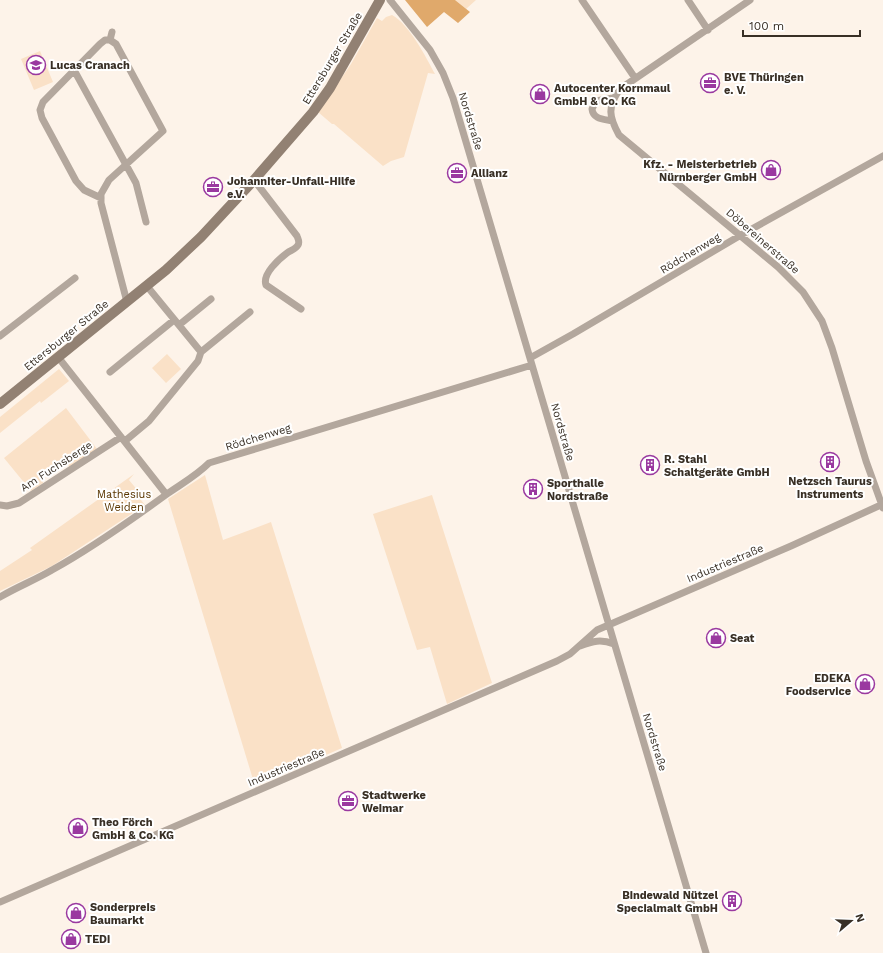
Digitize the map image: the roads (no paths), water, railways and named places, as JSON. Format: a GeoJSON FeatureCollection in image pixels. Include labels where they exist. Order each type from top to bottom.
{"type":"FeatureCollection","features":[{"type":"Feature","properties":{"kind":"street","name":"Ettersburger Straße"},"geometry":{"type":"LineString","coordinates":[[0,404],[185,253],[254,180],[313,112],[330,88],[380,0]]}},
{"type":"Feature","properties":{"kind":"street","name":"Nordstraße"},"geometry":{"type":"LineString","coordinates":[[390,0],[421,38],[443,73],[453,98],[706,953]]}},
{"type":"Feature","properties":{"kind":"street"},"geometry":{"type":"LineString","coordinates":[[582,0],[635,78]]}},
{"type":"Feature","properties":{"kind":"street"},"geometry":{"type":"LineString","coordinates":[[688,0],[708,30]]}},
{"type":"Feature","properties":{"kind":"street"},"geometry":{"type":"LineString","coordinates":[[613,98],[596,101],[592,108],[593,114],[598,118],[612,121],[610,109],[613,98],[620,90],[635,78],[708,30],[750,0]]}},
{"type":"Feature","properties":{"kind":"street"},"geometry":{"type":"LineString","coordinates":[[110,40],[112,32]]}},
{"type":"Feature","properties":{"kind":"street"},"geometry":{"type":"LineString","coordinates":[[101,198],[84,190],[76,181],[40,114],[43,102],[100,44],[105,40],[110,40],[116,44],[163,131],[109,180],[104,187],[101,198],[126,302]]}},
{"type":"Feature","properties":{"kind":"street"},"geometry":{"type":"LineString","coordinates":[[74,70],[136,183],[146,222]]}},
{"type":"Feature","properties":{"kind":"street","name":"Döbereinerstraße"},"geometry":{"type":"LineString","coordinates":[[612,121],[620,135],[741,235],[778,267],[803,292],[822,321],[839,370],[866,461],[882,505]]}},
{"type":"Feature","properties":{"kind":"street","name":"Rödchenweg"},"geometry":{"type":"LineString","coordinates":[[0,596],[51,571],[83,552],[157,503],[166,494],[199,473],[209,463],[531,361],[573,334],[741,235],[883,156]]}},
{"type":"Feature","properties":{"kind":"street"},"geometry":{"type":"LineString","coordinates":[[254,180],[297,236],[299,241],[298,245],[281,258],[270,270],[266,278],[266,285],[301,309]]}},
{"type":"Feature","properties":{"kind":"street"},"geometry":{"type":"LineString","coordinates":[[0,336],[75,278]]}},
{"type":"Feature","properties":{"kind":"street"},"geometry":{"type":"LineString","coordinates":[[146,285],[201,352]]}},
{"type":"Feature","properties":{"kind":"street"},"geometry":{"type":"LineString","coordinates":[[110,372],[211,299]]}},
{"type":"Feature","properties":{"kind":"street","name":"Am Fuchsberge"},"geometry":{"type":"LineString","coordinates":[[0,505],[7,506],[19,503],[150,421],[198,361],[201,352],[250,312]]}},
{"type":"Feature","properties":{"kind":"street"},"geometry":{"type":"LineString","coordinates":[[58,357],[166,494]]}},
{"type":"Feature","properties":{"kind":"street","name":"Industriestraße"},"geometry":{"type":"LineString","coordinates":[[0,902],[557,661],[570,654],[586,638],[609,624],[791,546],[882,505]]}},
{"type":"Feature","properties":{"kind":"street","name":"Industriestraße"},"geometry":{"type":"LineString","coordinates":[[578,647],[593,641],[604,640],[614,644]]}},
{"type":"Feature","properties":{"kind":"place","name":"Lucas Cranach"},"geometry":{"type":"Point","coordinates":[36,65]}},
{"type":"Feature","properties":{"kind":"place","name":"BVE Thüringen e. V."},"geometry":{"type":"Point","coordinates":[710,83]}},
{"type":"Feature","properties":{"kind":"place","name":"Autocenter Kornmaul GmbH & Co. KG"},"geometry":{"type":"Point","coordinates":[540,94]}},
{"type":"Feature","properties":{"kind":"place","name":"Kfz. - Meisterbetrieb Nürnberger GmbH"},"geometry":{"type":"Point","coordinates":[771,170]}},
{"type":"Feature","properties":{"kind":"place","name":"Allianz"},"geometry":{"type":"Point","coordinates":[457,173]}},
{"type":"Feature","properties":{"kind":"place","name":"Johanniter-Unfall-Hilfe e.V."},"geometry":{"type":"Point","coordinates":[213,187]}},
{"type":"Feature","properties":{"kind":"place","name":"Netzsch Taurus Instruments"},"geometry":{"type":"Point","coordinates":[830,462]}},
{"type":"Feature","properties":{"kind":"place","name":"R. Stahl Schaltgeräte GmbH"},"geometry":{"type":"Point","coordinates":[650,465]}},
{"type":"Feature","properties":{"kind":"place","name":"Sporthalle Nordstraße"},"geometry":{"type":"Point","coordinates":[533,489]}},
{"type":"Feature","properties":{"kind":"place","name":"Seat"},"geometry":{"type":"Point","coordinates":[716,638]}},
{"type":"Feature","properties":{"kind":"place","name":"EDEKA Foodservice"},"geometry":{"type":"Point","coordinates":[865,684]}},
{"type":"Feature","properties":{"kind":"place","name":"Stadtwerke Weimar"},"geometry":{"type":"Point","coordinates":[348,801]}},
{"type":"Feature","properties":{"kind":"place","name":"Theo Förch GmbH & Co. KG"},"geometry":{"type":"Point","coordinates":[78,828]}},
{"type":"Feature","properties":{"kind":"place","name":"Bindewald Nützel Specialmalt GmbH"},"geometry":{"type":"Point","coordinates":[732,901]}},
{"type":"Feature","properties":{"kind":"place","name":"Sonderpreis Baumarkt"},"geometry":{"type":"Point","coordinates":[76,913]}},
{"type":"Feature","properties":{"kind":"place","name":"TEDi"},"geometry":{"type":"Point","coordinates":[71,939]}},
{"type":"Feature","properties":{"kind":"park label","name":"Mathesius Weiden"},"geometry":{"type":"Point","coordinates":[124,500]}}]}
